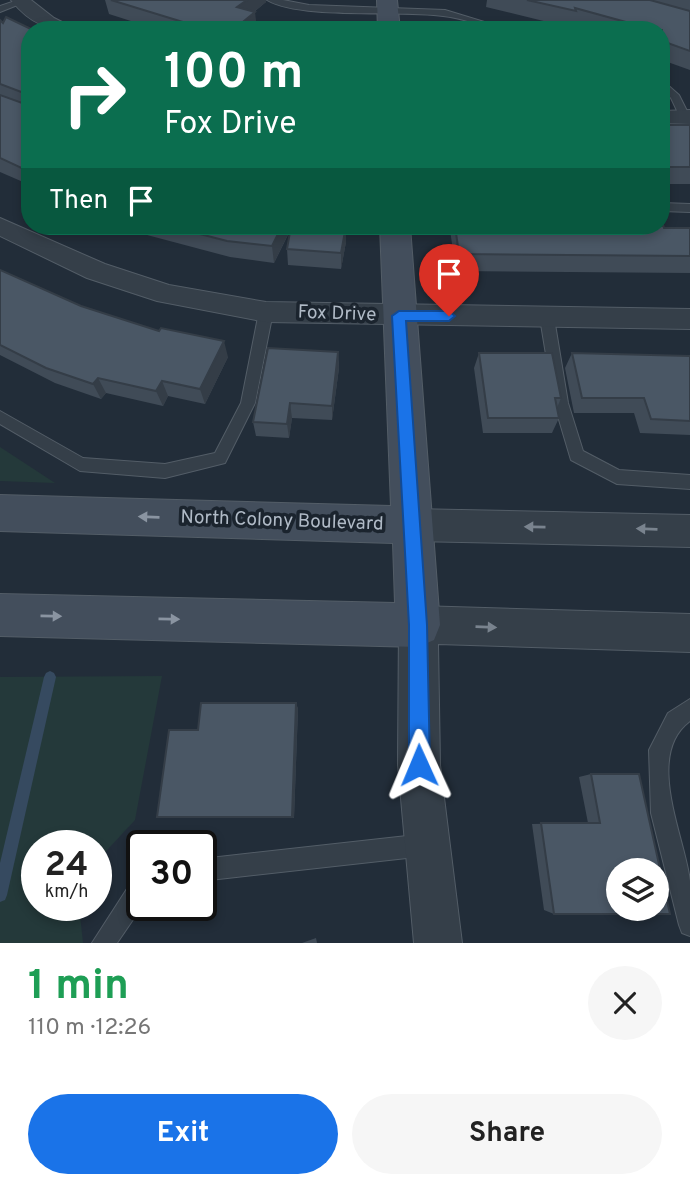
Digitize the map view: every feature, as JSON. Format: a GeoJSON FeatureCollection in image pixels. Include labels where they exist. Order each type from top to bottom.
{"type":"FeatureCollection","features":[{"type":"Feature","properties":{"kind":"street"},"geometry":{"type":"LineString","coordinates":[[22,0],[46,21]]}},
{"type":"Feature","properties":{"kind":"street","name":"Fox Drive"},"geometry":{"type":"LineString","coordinates":[[0,226],[96,271],[167,293],[266,312],[690,319]]}},
{"type":"Feature","properties":{"kind":"street"},"geometry":{"type":"LineString","coordinates":[[395,235],[418,625],[419,765],[438,943]]}},
{"type":"Feature","properties":{"kind":"street","name":"North Colony Boulevard"},"geometry":{"type":"LineString","coordinates":[[0,513],[690,531]]}},
{"type":"Feature","properties":{"kind":"street"},"geometry":{"type":"LineString","coordinates":[[0,615],[690,633]]}},
{"type":"Feature","properties":{"kind":"lane"},"geometry":{"type":"LineString","coordinates":[[0,9],[22,0]]}},
{"type":"Feature","properties":{"kind":"lane"},"geometry":{"type":"LineString","coordinates":[[271,0],[309,8],[445,13],[474,21]]}},
{"type":"Feature","properties":{"kind":"lane"},"geometry":{"type":"LineString","coordinates":[[670,92],[687,117]]}},
{"type":"Feature","properties":{"kind":"lane"},"geometry":{"type":"LineString","coordinates":[[670,207],[690,208]]}},
{"type":"Feature","properties":{"kind":"lane"},"geometry":{"type":"LineString","coordinates":[[0,417],[80,464],[165,471],[220,458],[248,403],[266,312]]}},
{"type":"Feature","properties":{"kind":"lane"},"geometry":{"type":"LineString","coordinates":[[547,318],[561,403],[576,455],[617,477],[690,482]]}},
{"type":"Feature","properties":{"kind":"lane"},"geometry":{"type":"LineString","coordinates":[[690,709],[675,719],[659,750],[662,813],[690,925]]}},
{"type":"Feature","properties":{"kind":"lane"},"geometry":{"type":"LineString","coordinates":[[217,868],[427,845]]}},
{"type":"Feature","properties":{"kind":"lane"},"geometry":{"type":"LineString","coordinates":[[104,943],[126,910]]}},
{"type":"Feature","properties":{"kind":"green space"},"geometry":{"type":"Polygon","coordinates":[[[0,447],[55,483],[0,481],[0,447]]]}},
{"type":"Feature","properties":{"kind":"green space"},"geometry":{"type":"Polygon","coordinates":[[[162,676],[135,820],[112,845],[112,830],[21,830],[21,921],[81,921],[83,943],[0,943],[0,677],[162,676]]]}},
{"type":"Feature","properties":{"kind":"building"},"geometry":{"type":"Polygon","coordinates":[[[111,0],[247,0],[237,7],[255,12],[244,21],[180,21],[111,0]]]}},
{"type":"Feature","properties":{"kind":"building"},"geometry":{"type":"Polygon","coordinates":[[[527,0],[650,0],[690,11],[690,51],[670,44],[670,21],[622,21],[575,8],[576,11],[527,0]]]}},
{"type":"Feature","properties":{"kind":"building"},"geometry":{"type":"Polygon","coordinates":[[[6,17],[21,24],[21,92],[0,84],[0,20],[3,23],[6,17]]]}},
{"type":"Feature","properties":{"kind":"building"},"geometry":{"type":"Polygon","coordinates":[[[0,95],[21,103],[21,168],[0,158],[0,95]]]}},
{"type":"Feature","properties":{"kind":"building"},"geometry":{"type":"Polygon","coordinates":[[[670,125],[690,125],[690,167],[670,167],[670,125]]]}},
{"type":"Feature","properties":{"kind":"building"},"geometry":{"type":"Polygon","coordinates":[[[670,228],[690,228],[690,256],[459,254],[456,235],[670,235],[670,228]]]}},
{"type":"Feature","properties":{"kind":"building"},"geometry":{"type":"Polygon","coordinates":[[[204,235],[278,235],[272,246],[227,241],[204,235]]]}},
{"type":"Feature","properties":{"kind":"building"},"geometry":{"type":"Polygon","coordinates":[[[289,235],[344,235],[341,253],[287,249],[289,235]]]}},
{"type":"Feature","properties":{"kind":"building"},"geometry":{"type":"Polygon","coordinates":[[[0,270],[81,306],[159,331],[161,328],[224,341],[200,389],[162,381],[156,391],[98,378],[93,384],[46,368],[0,345],[0,270]]]}},
{"type":"Feature","properties":{"kind":"building"},"geometry":{"type":"Polygon","coordinates":[[[268,348],[338,352],[332,406],[290,403],[287,424],[253,422],[268,348]]]}},
{"type":"Feature","properties":{"kind":"building"},"geometry":{"type":"Polygon","coordinates":[[[479,353],[552,353],[561,398],[555,398],[559,418],[488,418],[479,353]]]}},
{"type":"Feature","properties":{"kind":"building"},"geometry":{"type":"Polygon","coordinates":[[[572,353],[690,356],[690,421],[651,419],[644,398],[582,398],[572,353]]]}},
{"type":"Feature","properties":{"kind":"building"},"geometry":{"type":"Polygon","coordinates":[[[201,703],[296,703],[292,817],[157,817],[169,730],[198,730],[201,703]]]}},
{"type":"Feature","properties":{"kind":"building"},"geometry":{"type":"Polygon","coordinates":[[[591,774],[639,774],[658,858],[606,858],[606,914],[554,914],[541,823],[600,823],[591,774]]]}},
{"type":"Feature","properties":{"kind":"waterway"},"geometry":{"type":"LineString","coordinates":[[0,895],[50,677]]}},
{"type":"Feature","properties":{"kind":"route"},"geometry":{"type":"LineString","coordinates":[[419,765],[418,625],[399,316],[449,316]]}}]}
